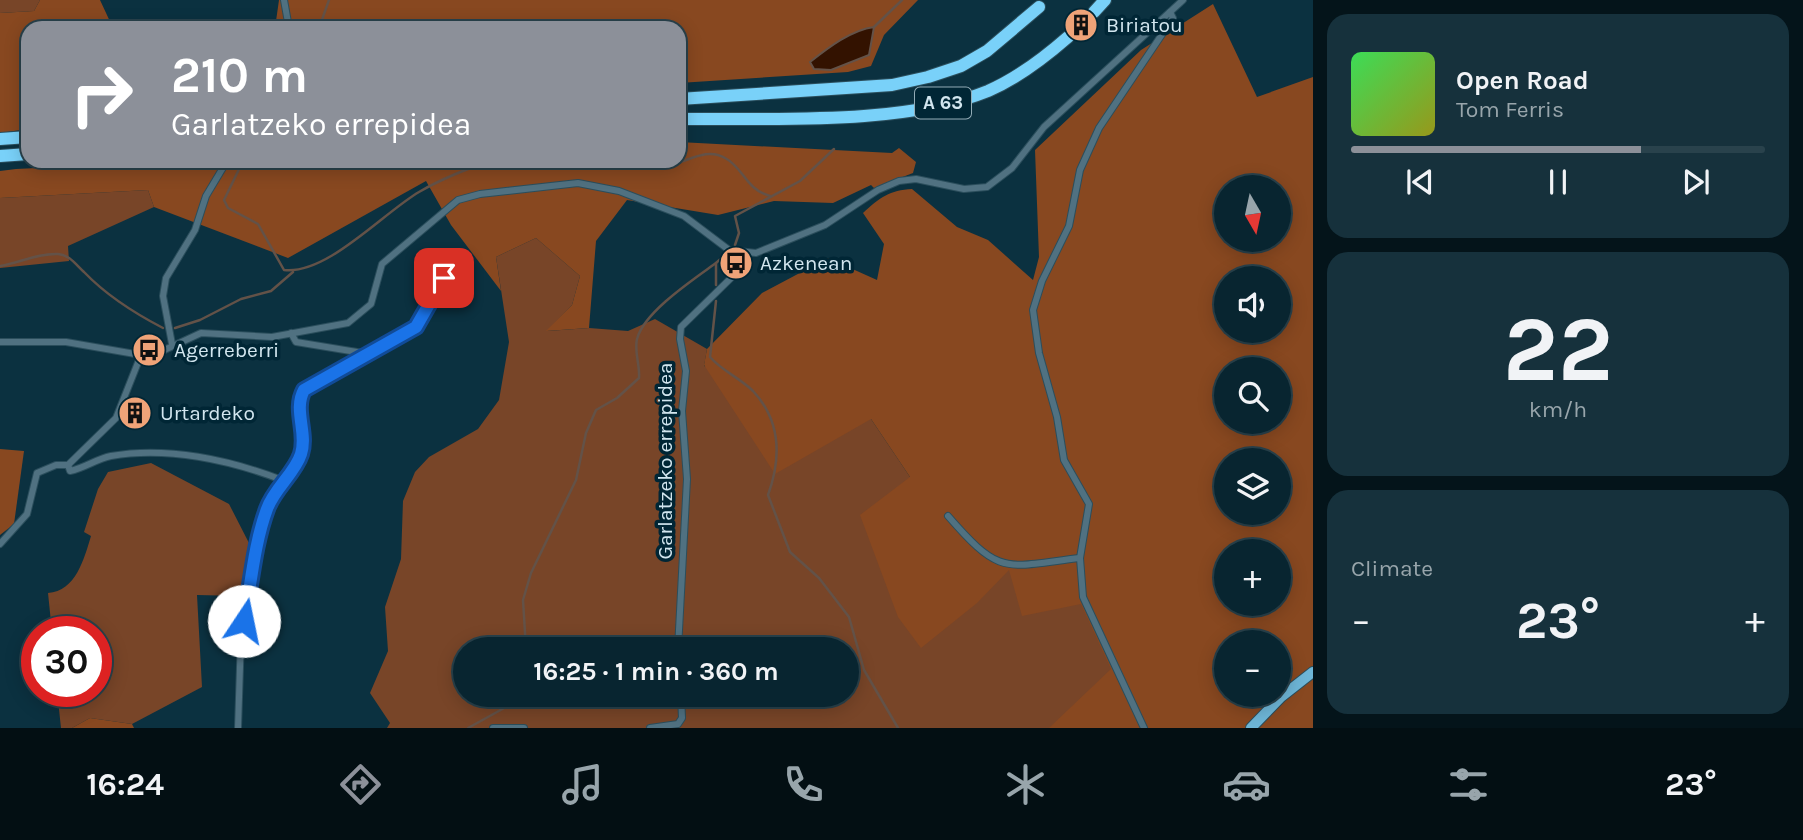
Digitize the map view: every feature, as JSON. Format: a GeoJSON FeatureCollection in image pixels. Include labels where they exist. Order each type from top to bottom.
{"type":"FeatureCollection","features":[{"type":"Feature","properties":{"kind":"highway"},"geometry":{"type":"LineString","coordinates":[[1094,12],[1105,0]]}},
{"type":"Feature","properties":{"kind":"highway","name":"A 63"},"geometry":{"type":"LineString","coordinates":[[686,99],[892,85],[928,77],[961,65],[987,51],[1039,7]]}},
{"type":"Feature","properties":{"kind":"highway","name":"A 63"},"geometry":{"type":"LineString","coordinates":[[686,119],[818,117],[906,111],[933,106],[988,91],[1037,64],[1068,37]]}},
{"type":"Feature","properties":{"kind":"highway"},"geometry":{"type":"LineString","coordinates":[[0,139],[21,138]]}},
{"type":"Feature","properties":{"kind":"highway"},"geometry":{"type":"LineString","coordinates":[[0,156],[21,154]]}},
{"type":"Feature","properties":{"kind":"main road"},"geometry":{"type":"LineString","coordinates":[[1251,728],[1281,697],[1313,673]]}},
{"type":"Feature","properties":{"kind":"main road"},"geometry":{"type":"LineString","coordinates":[[1258,728],[1313,673]]}},
{"type":"Feature","properties":{"kind":"street"},"geometry":{"type":"LineString","coordinates":[[284,0],[288,21]]}},
{"type":"Feature","properties":{"kind":"street"},"geometry":{"type":"LineString","coordinates":[[0,342],[66,342],[141,355],[154,354],[191,336],[215,332],[260,337],[348,323],[361,314],[377,290],[382,264],[457,200],[480,194],[578,183],[619,191],[684,216],[729,250],[744,254],[756,253],[825,225],[878,190],[899,181],[916,179],[964,189],[987,187],[1012,168],[1044,127],[1182,0]]}},
{"type":"Feature","properties":{"kind":"street"},"geometry":{"type":"LineString","coordinates":[[1144,728],[1083,597],[1080,558],[1089,504],[1063,460],[1057,417],[1039,353],[1033,310],[1042,281],[1069,226],[1085,159],[1100,128],[1125,88],[1154,44],[1167,30],[1173,18],[1170,12]]}},
{"type":"Feature","properties":{"kind":"street"},"geometry":{"type":"LineString","coordinates":[[172,344],[163,296],[166,278],[195,230],[206,196],[223,168]]}},
{"type":"Feature","properties":{"kind":"street","name":"Garlatzeko errepidea"},"geometry":{"type":"LineString","coordinates":[[679,637],[687,479],[682,411],[686,371],[680,339],[681,327],[732,277],[744,254]]}},
{"type":"Feature","properties":{"kind":"street"},"geometry":{"type":"LineString","coordinates":[[238,728],[241,636],[262,528],[267,509],[303,448],[299,403],[304,390],[416,327],[444,278]]}},
{"type":"Feature","properties":{"kind":"street"},"geometry":{"type":"LineString","coordinates":[[291,333],[296,342],[369,354]]}},
{"type":"Feature","properties":{"kind":"street"},"geometry":{"type":"LineString","coordinates":[[0,544],[27,514],[37,473],[57,465],[68,465],[116,418],[141,355]]}},
{"type":"Feature","properties":{"kind":"street"},"geometry":{"type":"LineString","coordinates":[[68,465],[70,471],[110,456],[141,453],[201,457],[251,468],[282,480]]}},
{"type":"Feature","properties":{"kind":"street"},"geometry":{"type":"LineString","coordinates":[[948,516],[986,556],[1009,567],[1080,558]]}},
{"type":"Feature","properties":{"kind":"street"},"geometry":{"type":"LineString","coordinates":[[650,728],[673,727],[678,724],[682,718],[682,707]]}},
{"type":"Feature","properties":{"kind":"street"},"geometry":{"type":"LineString","coordinates":[[493,728],[524,728]]}},
{"type":"Feature","properties":{"kind":"shaded area"},"geometry":{"type":"Polygon","coordinates":[[[0,0],[40,0],[34,11],[0,13],[0,0]]]}},
{"type":"Feature","properties":{"kind":"shaded area"},"geometry":{"type":"Polygon","coordinates":[[[40,0],[100,0],[110,21],[21,21],[21,130],[0,133],[0,13],[34,11],[40,0]]]}},
{"type":"Feature","properties":{"kind":"shaded area"},"geometry":{"type":"Polygon","coordinates":[[[279,0],[918,0],[884,35],[871,66],[848,72],[686,83],[686,21],[276,21],[279,0]]]}},
{"type":"Feature","properties":{"kind":"shaded area"},"geometry":{"type":"Polygon","coordinates":[[[1213,4],[1257,97],[1313,77],[1313,728],[1049,728],[1111,669],[1081,604],[1022,616],[1009,570],[977,603],[921,648],[898,617],[860,515],[910,477],[871,419],[775,474],[704,365],[707,349],[762,293],[828,258],[877,280],[884,244],[863,213],[880,199],[897,191],[912,189],[957,227],[988,240],[1033,280],[1039,257],[1035,150],[1141,50],[1213,4]]]}},
{"type":"Feature","properties":{"kind":"shaded area"},"geometry":{"type":"Polygon","coordinates":[[[874,27],[869,55],[831,70],[814,69],[810,62],[832,46],[848,36],[874,27]]]}},
{"type":"Feature","properties":{"kind":"shaded area"},"geometry":{"type":"Polygon","coordinates":[[[686,142],[892,153],[899,148],[916,162],[913,173],[874,188],[871,185],[833,203],[774,201],[718,215],[627,200],[596,241],[589,328],[546,331],[572,305],[580,276],[536,238],[496,257],[501,291],[451,225],[426,181],[288,258],[154,207],[148,190],[0,198],[0,171],[686,168],[686,142]]]}},
{"type":"Feature","properties":{"kind":"shaded area"},"geometry":{"type":"Polygon","coordinates":[[[148,190],[154,207],[68,246],[69,261],[0,268],[0,198],[148,190]]]}},
{"type":"Feature","properties":{"kind":"shaded area"},"geometry":{"type":"Polygon","coordinates":[[[536,238],[580,276],[572,305],[547,331],[589,328],[628,331],[655,319],[707,349],[704,366],[871,419],[910,477],[1214,548],[1214,616],[1279,616],[1279,630],[1214,630],[1214,707],[1236,707],[1252,728],[387,728],[390,723],[370,693],[388,651],[385,607],[401,559],[403,501],[415,472],[429,457],[478,429],[499,400],[509,342],[496,257],[536,238]]]}},
{"type":"Feature","properties":{"kind":"shaded area"},"geometry":{"type":"Polygon","coordinates":[[[0,449],[24,451],[14,524],[0,535],[0,449]]]}},
{"type":"Feature","properties":{"kind":"shaded area"},"geometry":{"type":"Polygon","coordinates":[[[151,463],[229,504],[250,545],[240,596],[197,595],[202,687],[132,724],[90,718],[72,728],[61,728],[59,707],[112,707],[112,616],[50,616],[48,593],[66,586],[77,572],[91,536],[84,532],[98,489],[108,472],[151,463]]]}},
{"type":"Feature","properties":{"kind":"shaded area"},"geometry":{"type":"Polygon","coordinates":[[[90,718],[132,724],[134,728],[72,728],[90,718]]]}},
{"type":"Feature","properties":{"kind":"waterway"},"geometry":{"type":"LineString","coordinates":[[322,21],[329,0]]}},
{"type":"Feature","properties":{"kind":"waterway"},"geometry":{"type":"LineString","coordinates":[[874,27],[902,0]]}},
{"type":"Feature","properties":{"kind":"waterway"},"geometry":{"type":"LineString","coordinates":[[735,245],[739,233],[735,216],[800,181],[834,149]]}},
{"type":"Feature","properties":{"kind":"waterway"},"geometry":{"type":"LineString","coordinates":[[686,160],[709,154],[725,158],[737,167],[755,189],[770,196]]}},
{"type":"Feature","properties":{"kind":"waterway"},"geometry":{"type":"LineString","coordinates":[[240,168],[224,200],[228,208],[258,224],[284,270],[301,269],[318,263],[354,241],[419,192],[472,168]]}},
{"type":"Feature","properties":{"kind":"waterway"},"geometry":{"type":"LineString","coordinates":[[0,266],[43,255],[66,256],[111,296],[163,328]]}},
{"type":"Feature","properties":{"kind":"waterway"},"geometry":{"type":"LineString","coordinates":[[716,285],[716,263],[724,256]]}},
{"type":"Feature","properties":{"kind":"waterway"},"geometry":{"type":"LineString","coordinates":[[525,637],[523,600],[531,573],[576,480],[586,433],[596,410],[617,398],[639,378],[637,339],[649,318],[683,287],[716,263]]}},
{"type":"Feature","properties":{"kind":"waterway"},"geometry":{"type":"LineString","coordinates":[[175,328],[200,320],[241,299],[271,291],[293,272]]}},
{"type":"Feature","properties":{"kind":"waterway"},"geometry":{"type":"LineString","coordinates":[[716,301],[710,357],[753,391],[769,415],[774,428],[777,454],[768,495],[790,552],[819,578],[849,617],[864,670],[898,728]]}},
{"type":"Feature","properties":{"kind":"waterway"},"geometry":{"type":"LineString","coordinates":[[468,728],[506,707]]}},
{"type":"Feature","properties":{"kind":"tunnel"},"geometry":{"type":"LineString","coordinates":[[1068,37],[1094,12]]}},
{"type":"Feature","properties":{"kind":"place","name":"Biriatou"},"geometry":{"type":"Point","coordinates":[1081,25]}},
{"type":"Feature","properties":{"kind":"place","name":"Azkenean"},"geometry":{"type":"Point","coordinates":[736,263]}},
{"type":"Feature","properties":{"kind":"place","name":"Agerreberri"},"geometry":{"type":"Point","coordinates":[149,350]}},
{"type":"Feature","properties":{"kind":"place","name":"Urtardeko"},"geometry":{"type":"Point","coordinates":[135,413]}},
{"type":"Feature","properties":{"kind":"route"},"geometry":{"type":"LineString","coordinates":[[244,621],[267,509],[303,448],[299,403],[304,390],[355,364],[416,327],[444,278]]}}]}
